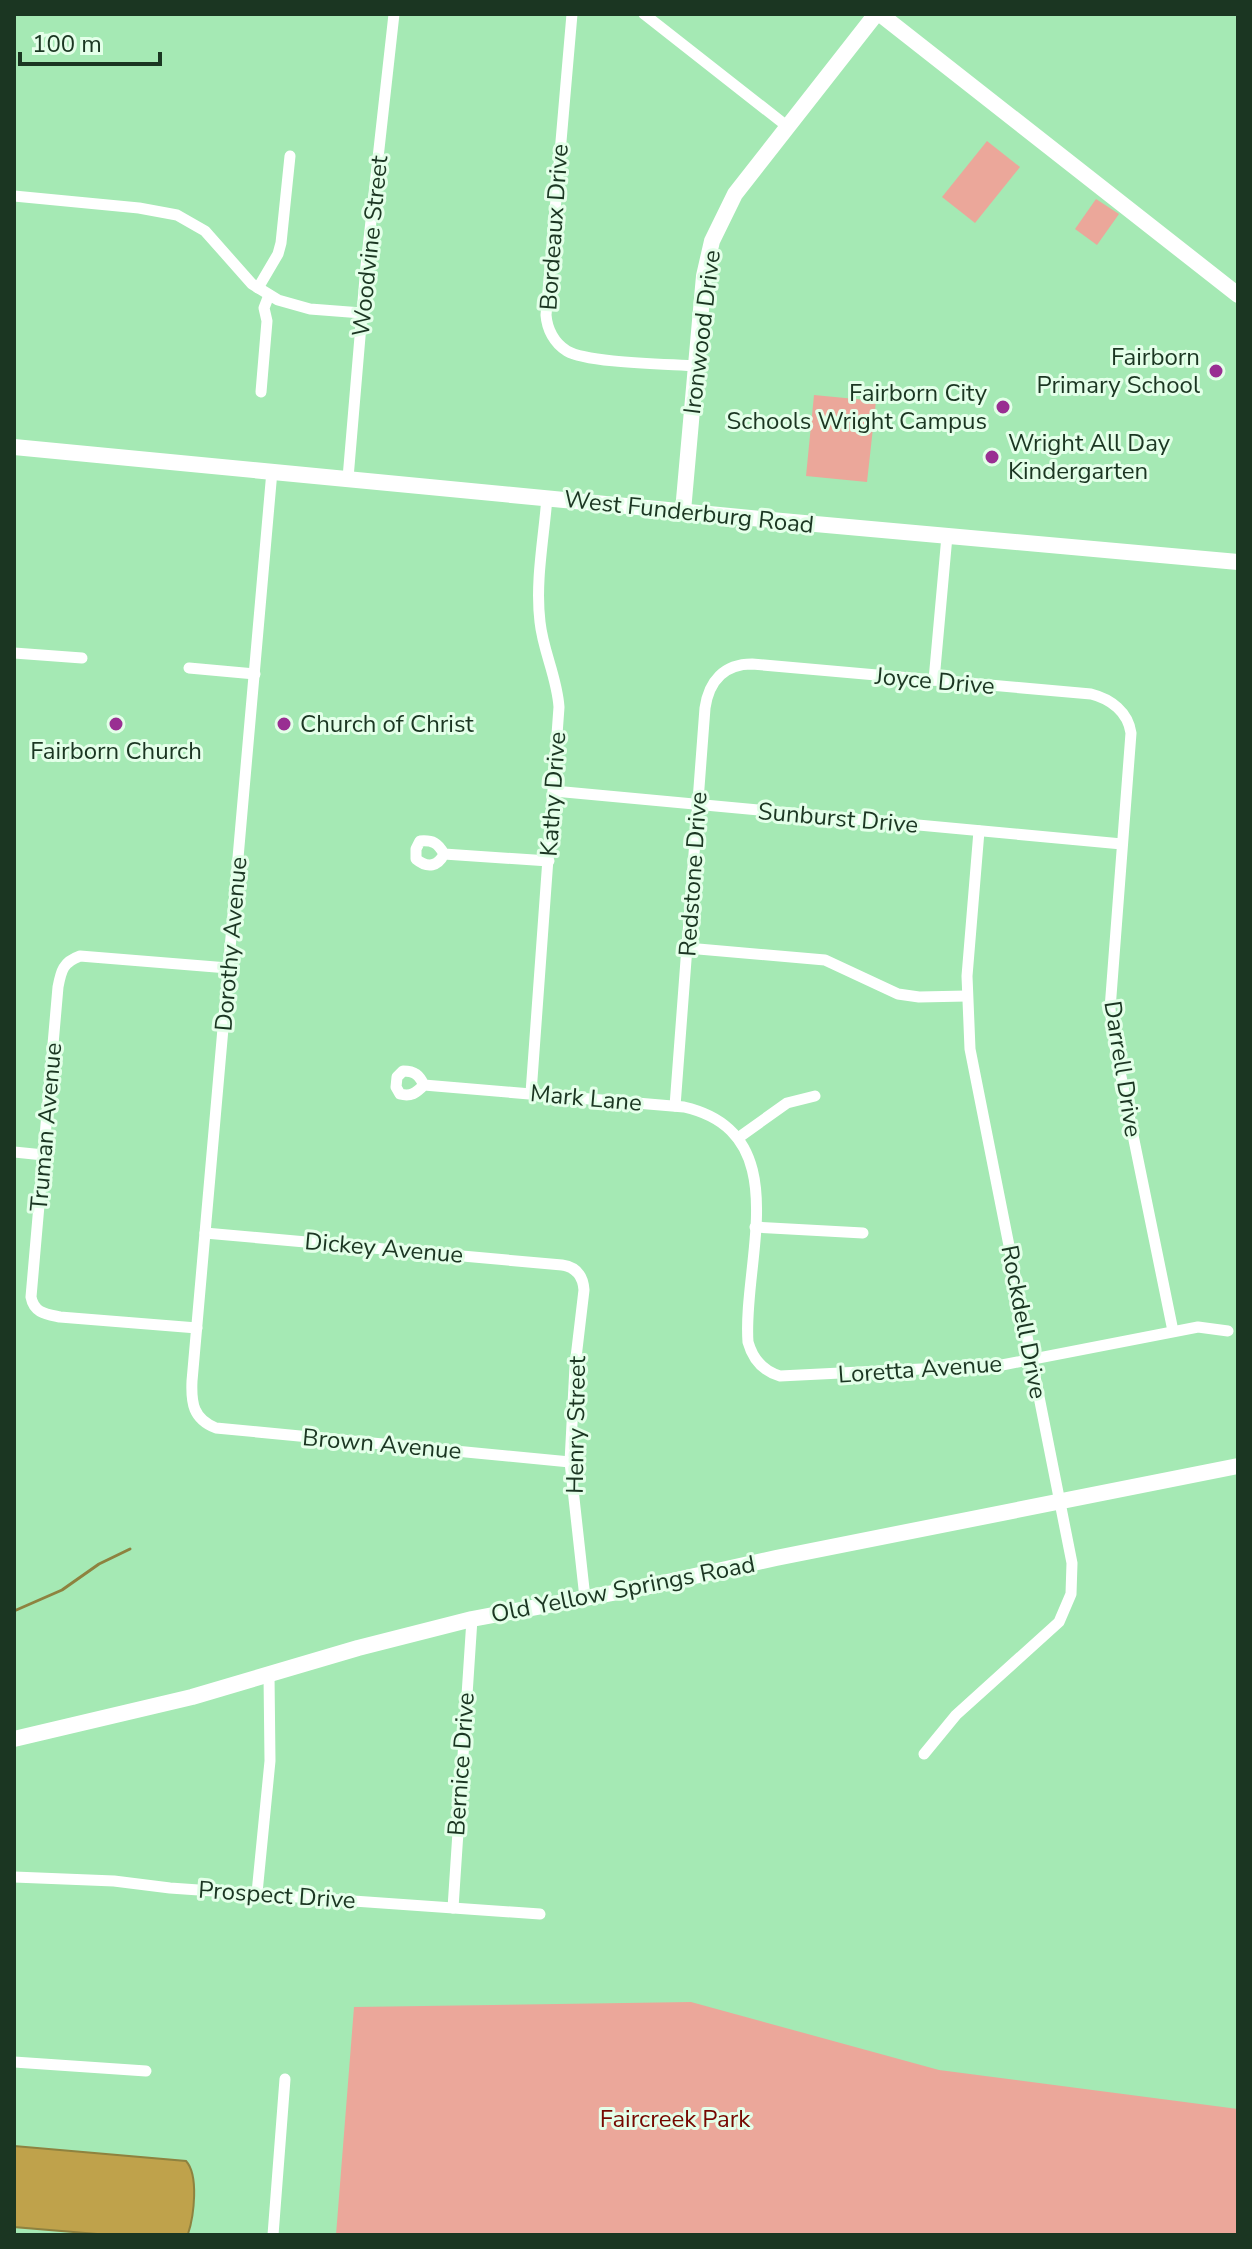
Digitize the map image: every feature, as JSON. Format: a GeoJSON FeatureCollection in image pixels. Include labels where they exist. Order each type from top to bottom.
{"type":"FeatureCollection","features":[{"type":"Feature","properties":{"kind":"street","name":"Woodvine Street"},"geometry":{"type":"LineString","coordinates":[[348,478],[394,14]]}},
{"type":"Feature","properties":{"kind":"street","name":"Bordeaux Drive"},"geometry":{"type":"LineString","coordinates":[[572,14],[546,315],[549,331],[559,345],[578,355],[696,366]]}},
{"type":"Feature","properties":{"kind":"street"},"geometry":{"type":"LineString","coordinates":[[644,14],[788,127]]}},
{"type":"Feature","properties":{"kind":"street"},"geometry":{"type":"LineString","coordinates":[[878,14],[1231,290]]}},
{"type":"Feature","properties":{"kind":"street","name":"Ironwood Drive"},"geometry":{"type":"LineString","coordinates":[[683,511],[704,276],[712,241],[735,194],[878,14]]}},
{"type":"Feature","properties":{"kind":"street"},"geometry":{"type":"LineString","coordinates":[[258,288],[281,243],[290,156]]}},
{"type":"Feature","properties":{"kind":"street"},"geometry":{"type":"LineString","coordinates":[[14,196],[139,208],[177,215],[212,238],[241,273],[269,295],[310,309],[362,313]]}},
{"type":"Feature","properties":{"kind":"street"},"geometry":{"type":"LineString","coordinates":[[261,392],[267,321],[264,308],[269,295]]}},
{"type":"Feature","properties":{"kind":"street","name":"West Funderburg Road"},"geometry":{"type":"LineString","coordinates":[[14,447],[1238,562]]}},
{"type":"Feature","properties":{"kind":"street","name":"Dorothy Avenue"},"geometry":{"type":"LineString","coordinates":[[198,1416],[191,1396],[272,471]]}},
{"type":"Feature","properties":{"kind":"street","name":"Kathy Drive"},"geometry":{"type":"LineString","coordinates":[[531,1093],[559,707],[558,688],[542,636],[539,613],[547,497]]}},
{"type":"Feature","properties":{"kind":"street"},"geometry":{"type":"LineString","coordinates":[[934,680],[947,536]]}},
{"type":"Feature","properties":{"kind":"street"},"geometry":{"type":"LineString","coordinates":[[14,653],[82,658]]}},
{"type":"Feature","properties":{"kind":"street","name":"Joyce Drive"},"geometry":{"type":"LineString","coordinates":[[745,664],[1091,694],[1107,699],[1121,711]]}},
{"type":"Feature","properties":{"kind":"street","name":"Redstone Drive"},"geometry":{"type":"LineString","coordinates":[[675,1106],[705,708],[710,687],[727,669],[745,664]]}},
{"type":"Feature","properties":{"kind":"street"},"geometry":{"type":"LineString","coordinates":[[189,668],[255,674]]}},
{"type":"Feature","properties":{"kind":"street","name":"Darrell Drive"},"geometry":{"type":"LineString","coordinates":[[1121,711],[1131,733],[1111,965],[1111,1018],[1173,1331]]}},
{"type":"Feature","properties":{"kind":"street","name":"Sunburst Drive"},"geometry":{"type":"LineString","coordinates":[[554,791],[1122,844]]}},
{"type":"Feature","properties":{"kind":"street","name":"Rockdell Drive"},"geometry":{"type":"LineString","coordinates":[[924,1754],[956,1715],[1055,1627],[1064,1614],[1071,1594],[1073,1571],[972,1065],[967,996],[979,831]]}},
{"type":"Feature","properties":{"kind":"street"},"geometry":{"type":"LineString","coordinates":[[444,854],[549,861]]}},
{"type":"Feature","properties":{"kind":"street"},"geometry":{"type":"LineString","coordinates":[[687,948],[825,960],[898,994],[967,996]]}},
{"type":"Feature","properties":{"kind":"street","name":"Truman Avenue"},"geometry":{"type":"LineString","coordinates":[[197,1328],[49,1314],[36,1309],[31,1297],[61,972],[71,959],[80,956],[228,968]]}},
{"type":"Feature","properties":{"kind":"street","name":"Mark Lane"},"geometry":{"type":"LineString","coordinates":[[424,1085],[675,1106],[710,1116],[738,1138]]}},
{"type":"Feature","properties":{"kind":"street"},"geometry":{"type":"LineString","coordinates":[[815,1096],[787,1103],[738,1138],[755,1173],[755,1227],[863,1233]]}},
{"type":"Feature","properties":{"kind":"street"},"geometry":{"type":"LineString","coordinates":[[14,1152],[44,1155]]}},
{"type":"Feature","properties":{"kind":"street","name":"Loretta Avenue"},"geometry":{"type":"LineString","coordinates":[[755,1227],[747,1335],[757,1362],[771,1373],[790,1377],[1002,1365],[1204,1326],[1228,1331]]}},
{"type":"Feature","properties":{"kind":"street","name":"Dickey Avenue"},"geometry":{"type":"LineString","coordinates":[[205,1233],[562,1265]]}},
{"type":"Feature","properties":{"kind":"street","name":"Henry Street"},"geometry":{"type":"LineString","coordinates":[[562,1265],[577,1271],[584,1290],[575,1366],[570,1462],[585,1598]]}},
{"type":"Feature","properties":{"kind":"street","name":"Brown Avenue"},"geometry":{"type":"LineString","coordinates":[[198,1416],[216,1428],[570,1462]]}},
{"type":"Feature","properties":{"kind":"street","name":"Old Yellow Springs Road"},"geometry":{"type":"LineString","coordinates":[[14,1739],[192,1697],[472,1619],[1238,1466]]}},
{"type":"Feature","properties":{"kind":"street","name":"Bernice Drive"},"geometry":{"type":"LineString","coordinates":[[453,1908],[472,1619]]}},
{"type":"Feature","properties":{"kind":"street"},"geometry":{"type":"LineString","coordinates":[[257,1893],[270,1761],[269,1675]]}},
{"type":"Feature","properties":{"kind":"street","name":"Prospect Drive"},"geometry":{"type":"LineString","coordinates":[[14,1877],[114,1881],[540,1914]]}},
{"type":"Feature","properties":{"kind":"street"},"geometry":{"type":"LineString","coordinates":[[14,2062],[146,2071]]}},
{"type":"Feature","properties":{"kind":"street"},"geometry":{"type":"LineString","coordinates":[[273,2235],[285,2079]]}},
{"type":"Feature","properties":{"kind":"green space"},"geometry":{"type":"Polygon","coordinates":[[[987,141],[1020,167],[975,223],[942,197],[987,141]]]}},
{"type":"Feature","properties":{"kind":"green space"},"geometry":{"type":"Polygon","coordinates":[[[1096,199],[1119,214],[1097,245],[1075,229],[1096,199]]]}},
{"type":"Feature","properties":{"kind":"green space"},"geometry":{"type":"Polygon","coordinates":[[[814,395],[876,401],[867,482],[806,476],[814,395]]]}},
{"type":"Feature","properties":{"kind":"green space","name":"Faircreek Park"},"geometry":{"type":"Polygon","coordinates":[[[691,2002],[939,2070],[1238,2109],[1238,2235],[336,2235],[354,2007],[691,2002]]]}},
{"type":"Feature","properties":{"kind":"shaded area"},"geometry":{"type":"Polygon","coordinates":[[[14,2146],[186,2161],[194,2186],[188,2234],[109,2235],[14,2227],[14,2146]]]}},
{"type":"Feature","properties":{"kind":"waterway"},"geometry":{"type":"LineString","coordinates":[[14,1611],[62,1590],[99,1564],[130,1549]]}},
{"type":"Feature","properties":{"kind":"place","name":"Fairborn Primary School"},"geometry":{"type":"Point","coordinates":[1216,371]}},
{"type":"Feature","properties":{"kind":"place","name":"Fairborn City Schools Wright Campus"},"geometry":{"type":"Point","coordinates":[1003,407]}},
{"type":"Feature","properties":{"kind":"place","name":"Wright All Day Kindergarten"},"geometry":{"type":"Point","coordinates":[992,457]}},
{"type":"Feature","properties":{"kind":"place","name":"Fairborn Church"},"geometry":{"type":"Point","coordinates":[116,724]}},
{"type":"Feature","properties":{"kind":"place","name":"Church of Christ"},"geometry":{"type":"Point","coordinates":[284,724]}}]}
